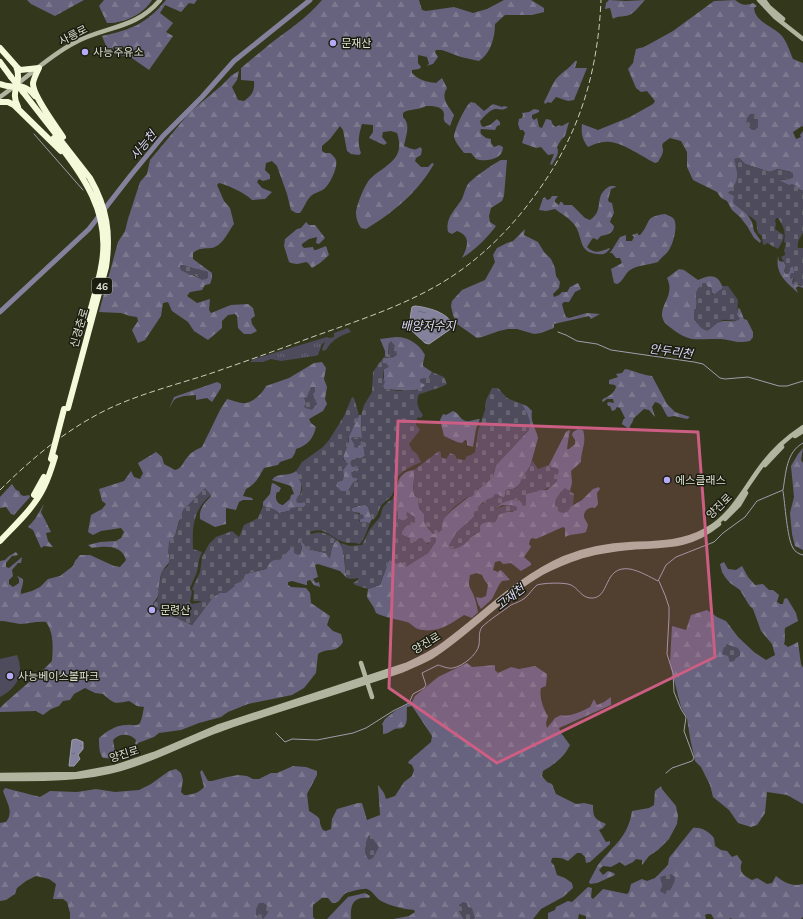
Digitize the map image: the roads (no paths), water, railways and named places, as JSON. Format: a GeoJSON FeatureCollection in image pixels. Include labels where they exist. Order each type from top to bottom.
{"type":"FeatureCollection","features":[{"type":"Feature","properties":{"kind":"highway"},"geometry":{"type":"LineString","coordinates":[[0,48],[20,70],[39,68],[33,83],[38,98],[74,153],[77,161]]}},
{"type":"Feature","properties":{"kind":"highway","name":"신경춘로"},"geometry":{"type":"LineString","coordinates":[[0,62],[89,187],[99,212],[103,240],[99,278],[66,409],[44,487],[36,501],[0,541]]}},
{"type":"Feature","properties":{"kind":"highway"},"geometry":{"type":"LineString","coordinates":[[16,66],[18,75],[14,97],[20,110]]}},
{"type":"Feature","properties":{"kind":"highway","name":"신경춘로"},"geometry":{"type":"LineString","coordinates":[[0,68],[10,78]]}},
{"type":"Feature","properties":{"kind":"highway"},"geometry":{"type":"LineString","coordinates":[[0,84],[8,87],[17,85],[28,89],[38,98]]}},
{"type":"Feature","properties":{"kind":"highway","name":"신경춘로"},"geometry":{"type":"LineString","coordinates":[[21,93],[85,171],[98,192],[104,206],[109,233],[106,267],[84,340]]}},
{"type":"Feature","properties":{"kind":"highway"},"geometry":{"type":"LineString","coordinates":[[0,102],[11,103],[20,110],[52,144],[67,156]]}},
{"type":"Feature","properties":{"kind":"highway","name":"신경춘로"},"geometry":{"type":"LineString","coordinates":[[0,535],[28,505],[42,483],[53,458]]}},
{"type":"Feature","properties":{"kind":"main road","name":"사릉로"},"geometry":{"type":"LineString","coordinates":[[0,98],[61,50],[80,39],[124,25],[139,18],[148,12],[160,0]]}},
{"type":"Feature","properties":{"kind":"main road"},"geometry":{"type":"LineString","coordinates":[[759,0],[775,18],[803,39]]}},
{"type":"Feature","properties":{"kind":"main road"},"geometry":{"type":"LineString","coordinates":[[764,0],[779,17],[803,35]]}},
{"type":"Feature","properties":{"kind":"main road","name":"양진로"},"geometry":{"type":"LineString","coordinates":[[0,779],[73,778],[121,769],[162,755],[183,744],[226,727],[367,680],[406,665],[443,644],[520,583],[547,566],[584,551],[607,546],[673,542],[688,538],[706,530],[718,522],[736,502],[748,483],[771,454],[803,427]]}},
{"type":"Feature","properties":{"kind":"main road","name":"양진로"},"geometry":{"type":"LineString","coordinates":[[0,775],[76,774],[115,767],[154,754],[217,727],[403,670],[429,658],[516,590],[535,577],[553,568],[590,554],[626,548],[671,546],[694,540],[710,531],[731,514],[739,505],[758,474],[768,462],[785,444],[803,431]]}},
{"type":"Feature","properties":{"kind":"main road"},"geometry":{"type":"LineString","coordinates":[[361,663],[372,697]]}},
{"type":"Feature","properties":{"kind":"water","name":"배양저수지"},"geometry":{"type":"Polygon","coordinates":[[[415,306],[432,309],[444,315],[448,318],[452,328],[429,344],[425,343],[410,329],[412,307],[415,306]]]}},
{"type":"Feature","properties":{"kind":"water"},"geometry":{"type":"Polygon","coordinates":[[[76,739],[83,742],[83,749],[78,755],[80,759],[74,766],[69,766],[72,740],[76,739]]]}},
{"type":"Feature","properties":{"kind":"waterway","name":"사능천"},"geometry":{"type":"LineString","coordinates":[[0,312],[89,229],[163,136],[202,97],[234,61],[310,0]]}},
{"type":"Feature","properties":{"kind":"waterway"},"geometry":{"type":"LineString","coordinates":[[34,134],[83,190]]}},
{"type":"Feature","properties":{"kind":"waterway","name":"안두리천"},"geometry":{"type":"LineString","coordinates":[[558,332],[577,341],[597,344],[611,350],[703,364],[720,378],[748,377],[779,386],[787,386],[803,381]]}},
{"type":"Feature","properties":{"kind":"waterway","name":"고재천"},"geometry":{"type":"LineString","coordinates":[[276,733],[285,742],[292,739],[317,740],[353,733],[366,728],[409,703],[413,694],[424,688],[426,685],[422,673],[438,665],[447,668],[457,667],[469,660],[478,649],[482,627],[511,605],[525,598],[537,585],[564,583],[573,586],[584,596],[590,598],[597,597],[601,594],[611,577],[615,572],[621,569],[634,570],[658,581],[666,565],[676,557],[714,542],[723,533],[745,517],[757,501],[783,490],[786,470],[790,457],[797,447],[803,443]]}},
{"type":"Feature","properties":{"kind":"waterway"},"geometry":{"type":"LineString","coordinates":[[783,491],[791,543],[795,551],[803,555]]}},
{"type":"Feature","properties":{"kind":"waterway"},"geometry":{"type":"LineString","coordinates":[[659,581],[669,607],[667,654],[673,673],[674,692],[686,717],[684,731],[694,758],[692,761],[672,768],[666,773]]}},
{"type":"Feature","properties":{"kind":"railway"},"geometry":{"type":"LineString","coordinates":[[0,490],[24,467],[63,436],[77,426],[106,410],[144,394],[235,365],[393,307],[424,293],[467,266],[493,243],[528,205],[553,169],[565,147],[576,124],[591,76],[596,52],[601,0]]}},
{"type":"Feature","properties":{"kind":"place","name":"문재산"},"geometry":{"type":"Point","coordinates":[333,43]}},
{"type":"Feature","properties":{"kind":"place","name":"사능주유소"},"geometry":{"type":"Point","coordinates":[85,52]}},
{"type":"Feature","properties":{"kind":"place","name":"에스클래스"},"geometry":{"type":"Point","coordinates":[667,480]}},
{"type":"Feature","properties":{"kind":"place","name":"문령산"},"geometry":{"type":"Point","coordinates":[152,610]}},
{"type":"Feature","properties":{"kind":"place","name":"사능베이스볼파크"},"geometry":{"type":"Point","coordinates":[10,676]}}]}
